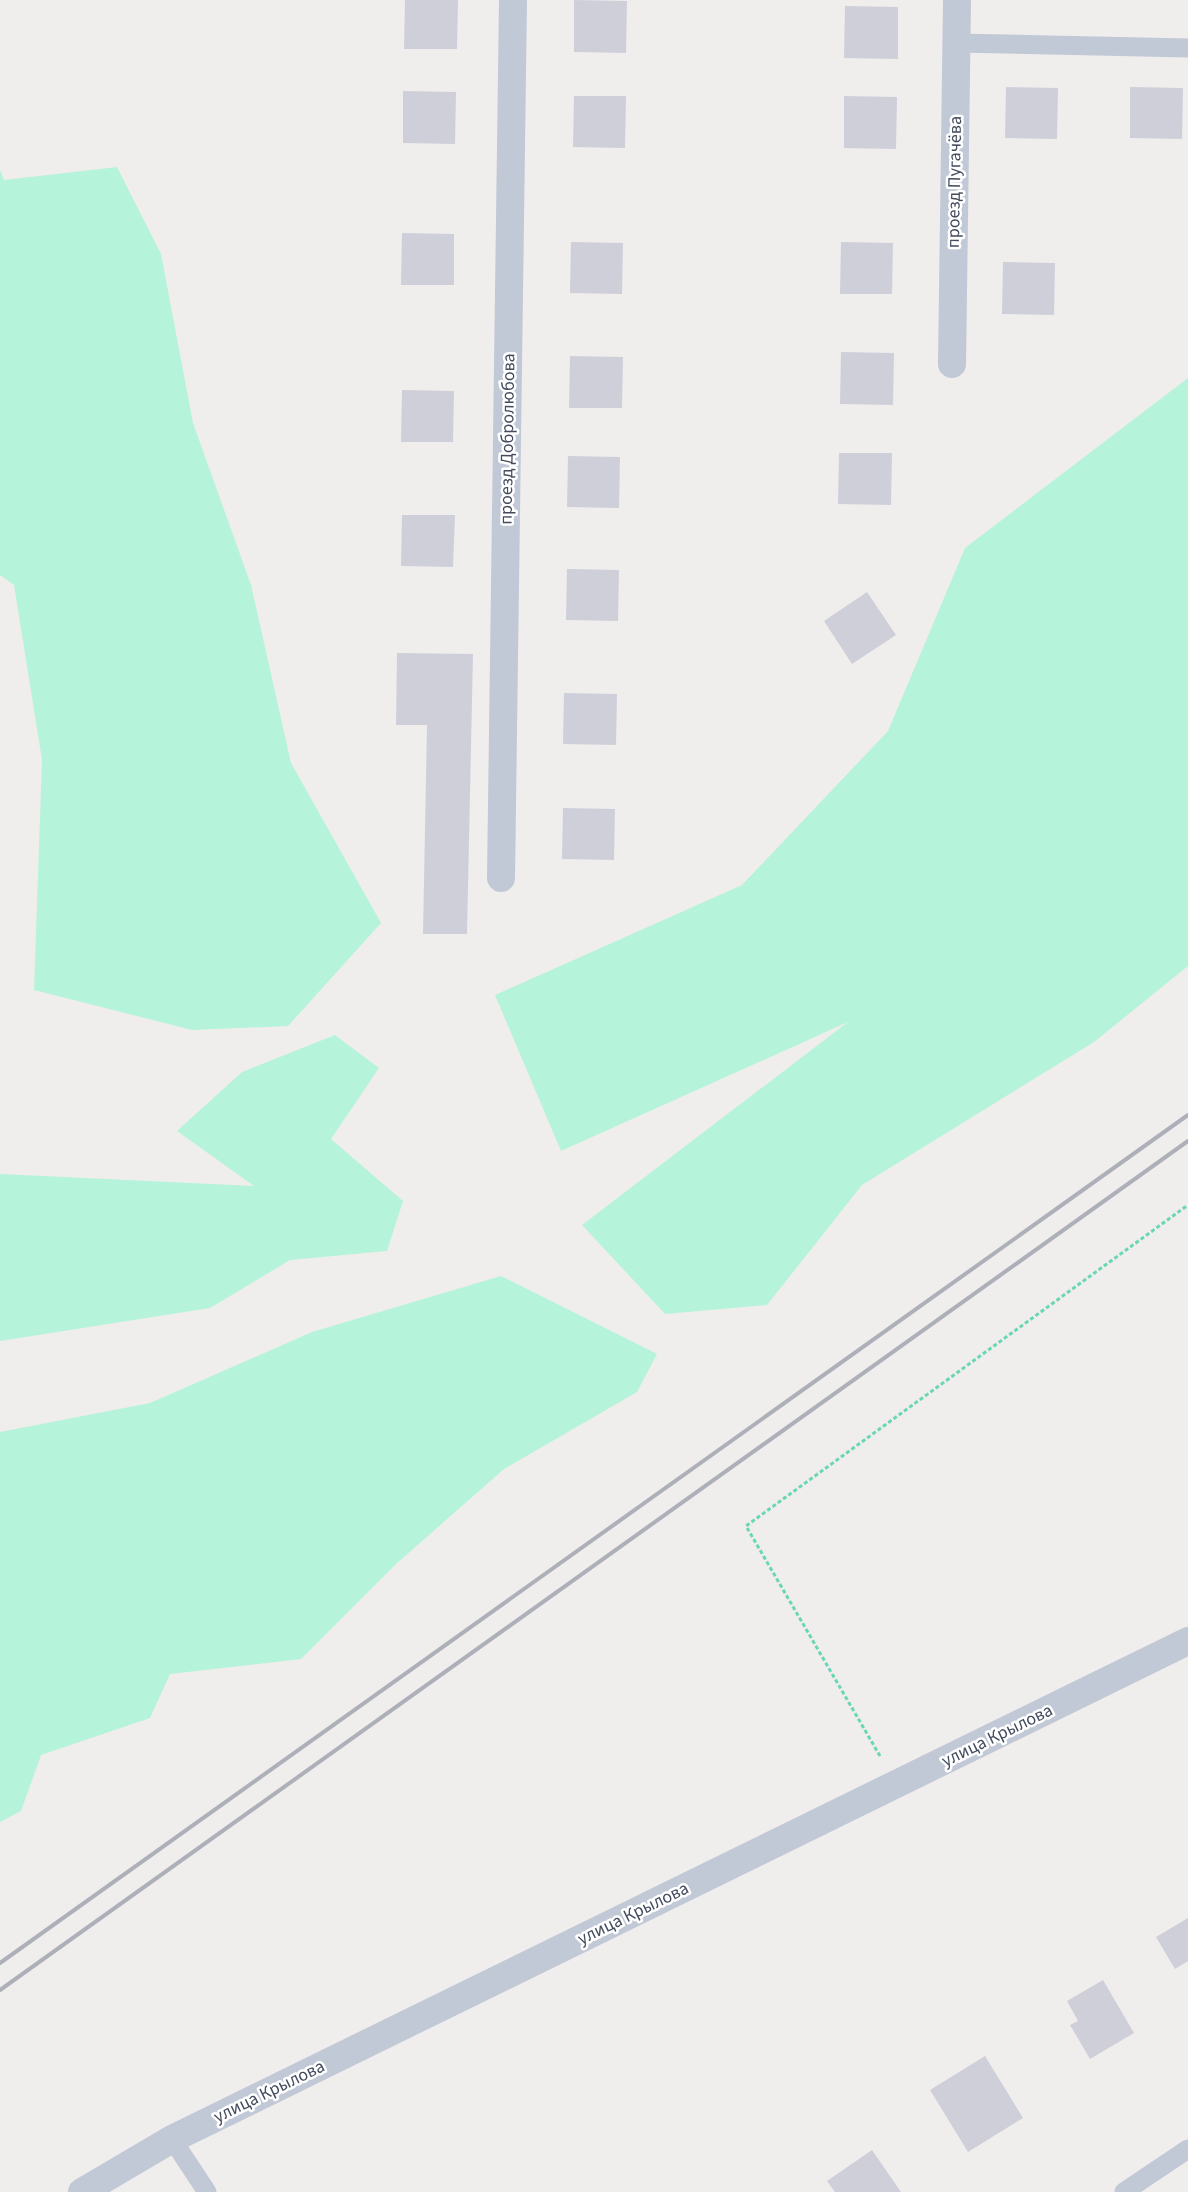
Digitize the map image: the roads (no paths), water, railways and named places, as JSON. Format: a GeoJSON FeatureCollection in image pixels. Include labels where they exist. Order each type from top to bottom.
{"type":"FeatureCollection","features":[{"type":"Feature","properties":{"kind":"street","name":"проезд Добролюбова"},"geometry":{"type":"LineString","coordinates":[[501,878],[513,0]]}},
{"type":"Feature","properties":{"kind":"street","name":"проезд Пугачёва"},"geometry":{"type":"LineString","coordinates":[[952,364],[956,0]]}},
{"type":"Feature","properties":{"kind":"street","name":"улица Крылова"},"geometry":{"type":"LineString","coordinates":[[82,2192],[172,2139],[1188,1641]]}},
{"type":"Feature","properties":{"kind":"lane"},"geometry":{"type":"LineString","coordinates":[[956,43],[1188,48]]}},
{"type":"Feature","properties":{"kind":"lane"},"geometry":{"type":"LineString","coordinates":[[172,2139],[207,2192]]}},
{"type":"Feature","properties":{"kind":"lane"},"geometry":{"type":"LineString","coordinates":[[1124,2192],[1188,2149]]}},
{"type":"Feature","properties":{"kind":"railway"},"geometry":{"type":"LineString","coordinates":[[0,1963],[1188,1115]]}},
{"type":"Feature","properties":{"kind":"railway"},"geometry":{"type":"LineString","coordinates":[[0,1990],[1188,1141]]}}]}
